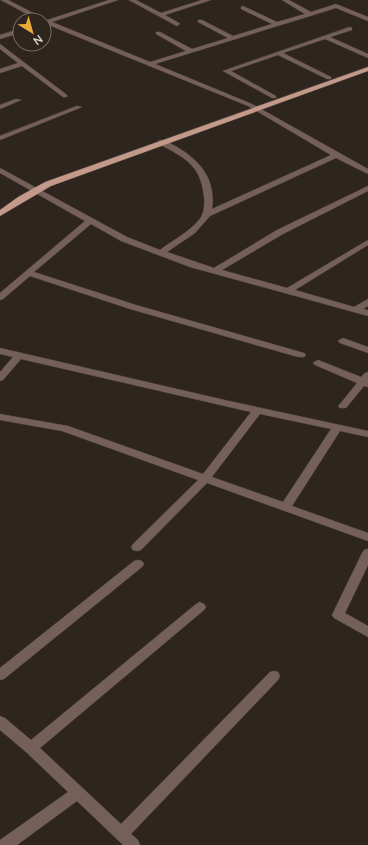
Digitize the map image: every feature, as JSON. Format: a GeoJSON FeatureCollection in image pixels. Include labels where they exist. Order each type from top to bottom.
{"type":"FeatureCollection","features":[{"type":"Feature","properties":{"kind":"main road"},"geometry":{"type":"LineString","coordinates":[[0,206],[34,188],[162,142],[274,97],[368,64]]}},
{"type":"Feature","properties":{"kind":"main road"},"geometry":{"type":"LineString","coordinates":[[0,214],[42,180],[252,107],[368,69]]}},
{"type":"Feature","properties":{"kind":"street"},"geometry":{"type":"LineString","coordinates":[[4,0],[27,12]]}},
{"type":"Feature","properties":{"kind":"street"},"geometry":{"type":"LineString","coordinates":[[87,0],[98,5]]}},
{"type":"Feature","properties":{"kind":"street"},"geometry":{"type":"LineString","coordinates":[[52,19],[115,0]]}},
{"type":"Feature","properties":{"kind":"street"},"geometry":{"type":"LineString","coordinates":[[132,0],[177,24]]}},
{"type":"Feature","properties":{"kind":"street"},"geometry":{"type":"LineString","coordinates":[[160,15],[208,0]]}},
{"type":"Feature","properties":{"kind":"street"},"geometry":{"type":"LineString","coordinates":[[285,0],[310,14]]}},
{"type":"Feature","properties":{"kind":"street"},"geometry":{"type":"LineString","coordinates":[[149,64],[336,6],[368,19]]}},
{"type":"Feature","properties":{"kind":"street"},"geometry":{"type":"LineString","coordinates":[[243,8],[276,24]]}},
{"type":"Feature","properties":{"kind":"street"},"geometry":{"type":"LineString","coordinates":[[200,20],[233,38]]}},
{"type":"Feature","properties":{"kind":"street"},"geometry":{"type":"LineString","coordinates":[[52,24],[252,107],[368,172]]}},
{"type":"Feature","properties":{"kind":"street"},"geometry":{"type":"LineString","coordinates":[[274,97],[226,71],[350,29]]}},
{"type":"Feature","properties":{"kind":"street"},"geometry":{"type":"LineString","coordinates":[[0,37],[12,33]]}},
{"type":"Feature","properties":{"kind":"street"},"geometry":{"type":"LineString","coordinates":[[158,33],[191,51]]}},
{"type":"Feature","properties":{"kind":"street"},"geometry":{"type":"LineString","coordinates":[[325,37],[368,56]]}},
{"type":"Feature","properties":{"kind":"street"},"geometry":{"type":"LineString","coordinates":[[0,46],[65,96]]}},
{"type":"Feature","properties":{"kind":"street"},"geometry":{"type":"LineString","coordinates":[[278,53],[329,78]]}},
{"type":"Feature","properties":{"kind":"street"},"geometry":{"type":"LineString","coordinates":[[0,71],[23,63]]}},
{"type":"Feature","properties":{"kind":"street"},"geometry":{"type":"LineString","coordinates":[[0,107],[18,100]]}},
{"type":"Feature","properties":{"kind":"street"},"geometry":{"type":"LineString","coordinates":[[0,138],[79,107]]}},
{"type":"Feature","properties":{"kind":"street"},"geometry":{"type":"LineString","coordinates":[[162,142],[193,161],[201,169],[207,182],[209,200],[206,215]]}},
{"type":"Feature","properties":{"kind":"street"},"geometry":{"type":"LineString","coordinates":[[161,253],[194,228],[206,215],[336,155]]}},
{"type":"Feature","properties":{"kind":"street"},"geometry":{"type":"LineString","coordinates":[[0,170],[124,239],[193,265],[288,290],[368,314]]}},
{"type":"Feature","properties":{"kind":"street"},"geometry":{"type":"LineString","coordinates":[[215,271],[280,232],[368,188]]}},
{"type":"Feature","properties":{"kind":"street"},"geometry":{"type":"LineString","coordinates":[[0,297],[91,220]]}},
{"type":"Feature","properties":{"kind":"street"},"geometry":{"type":"LineString","coordinates":[[288,290],[368,242]]}},
{"type":"Feature","properties":{"kind":"street"},"geometry":{"type":"LineString","coordinates":[[28,273],[133,307],[301,355]]}},
{"type":"Feature","properties":{"kind":"street"},"geometry":{"type":"LineString","coordinates":[[355,310],[368,302]]}},
{"type":"Feature","properties":{"kind":"street"},"geometry":{"type":"LineString","coordinates":[[343,341],[368,350]]}},
{"type":"Feature","properties":{"kind":"street"},"geometry":{"type":"LineString","coordinates":[[0,351],[368,434]]}},
{"type":"Feature","properties":{"kind":"street"},"geometry":{"type":"LineString","coordinates":[[0,378],[19,355]]}},
{"type":"Feature","properties":{"kind":"street"},"geometry":{"type":"LineString","coordinates":[[318,363],[366,380],[343,406]]}},
{"type":"Feature","properties":{"kind":"street"},"geometry":{"type":"LineString","coordinates":[[137,547],[205,479],[258,410]]}},
{"type":"Feature","properties":{"kind":"street"},"geometry":{"type":"LineString","coordinates":[[0,417],[64,428],[205,479],[286,506],[368,537]]}},
{"type":"Feature","properties":{"kind":"street"},"geometry":{"type":"LineString","coordinates":[[286,506],[338,427]]}},
{"type":"Feature","properties":{"kind":"street"},"geometry":{"type":"LineString","coordinates":[[368,553],[338,615],[368,631]]}},
{"type":"Feature","properties":{"kind":"street"},"geometry":{"type":"LineString","coordinates":[[0,675],[138,564]]}},
{"type":"Feature","properties":{"kind":"street"},"geometry":{"type":"LineString","coordinates":[[31,748],[200,607]]}},
{"type":"Feature","properties":{"kind":"street"},"geometry":{"type":"LineString","coordinates":[[121,834],[274,676]]}},
{"type":"Feature","properties":{"kind":"street"},"geometry":{"type":"LineString","coordinates":[[0,722],[31,748],[133,845]]}},
{"type":"Feature","properties":{"kind":"street"},"geometry":{"type":"LineString","coordinates":[[5,845],[78,792]]}}]}
